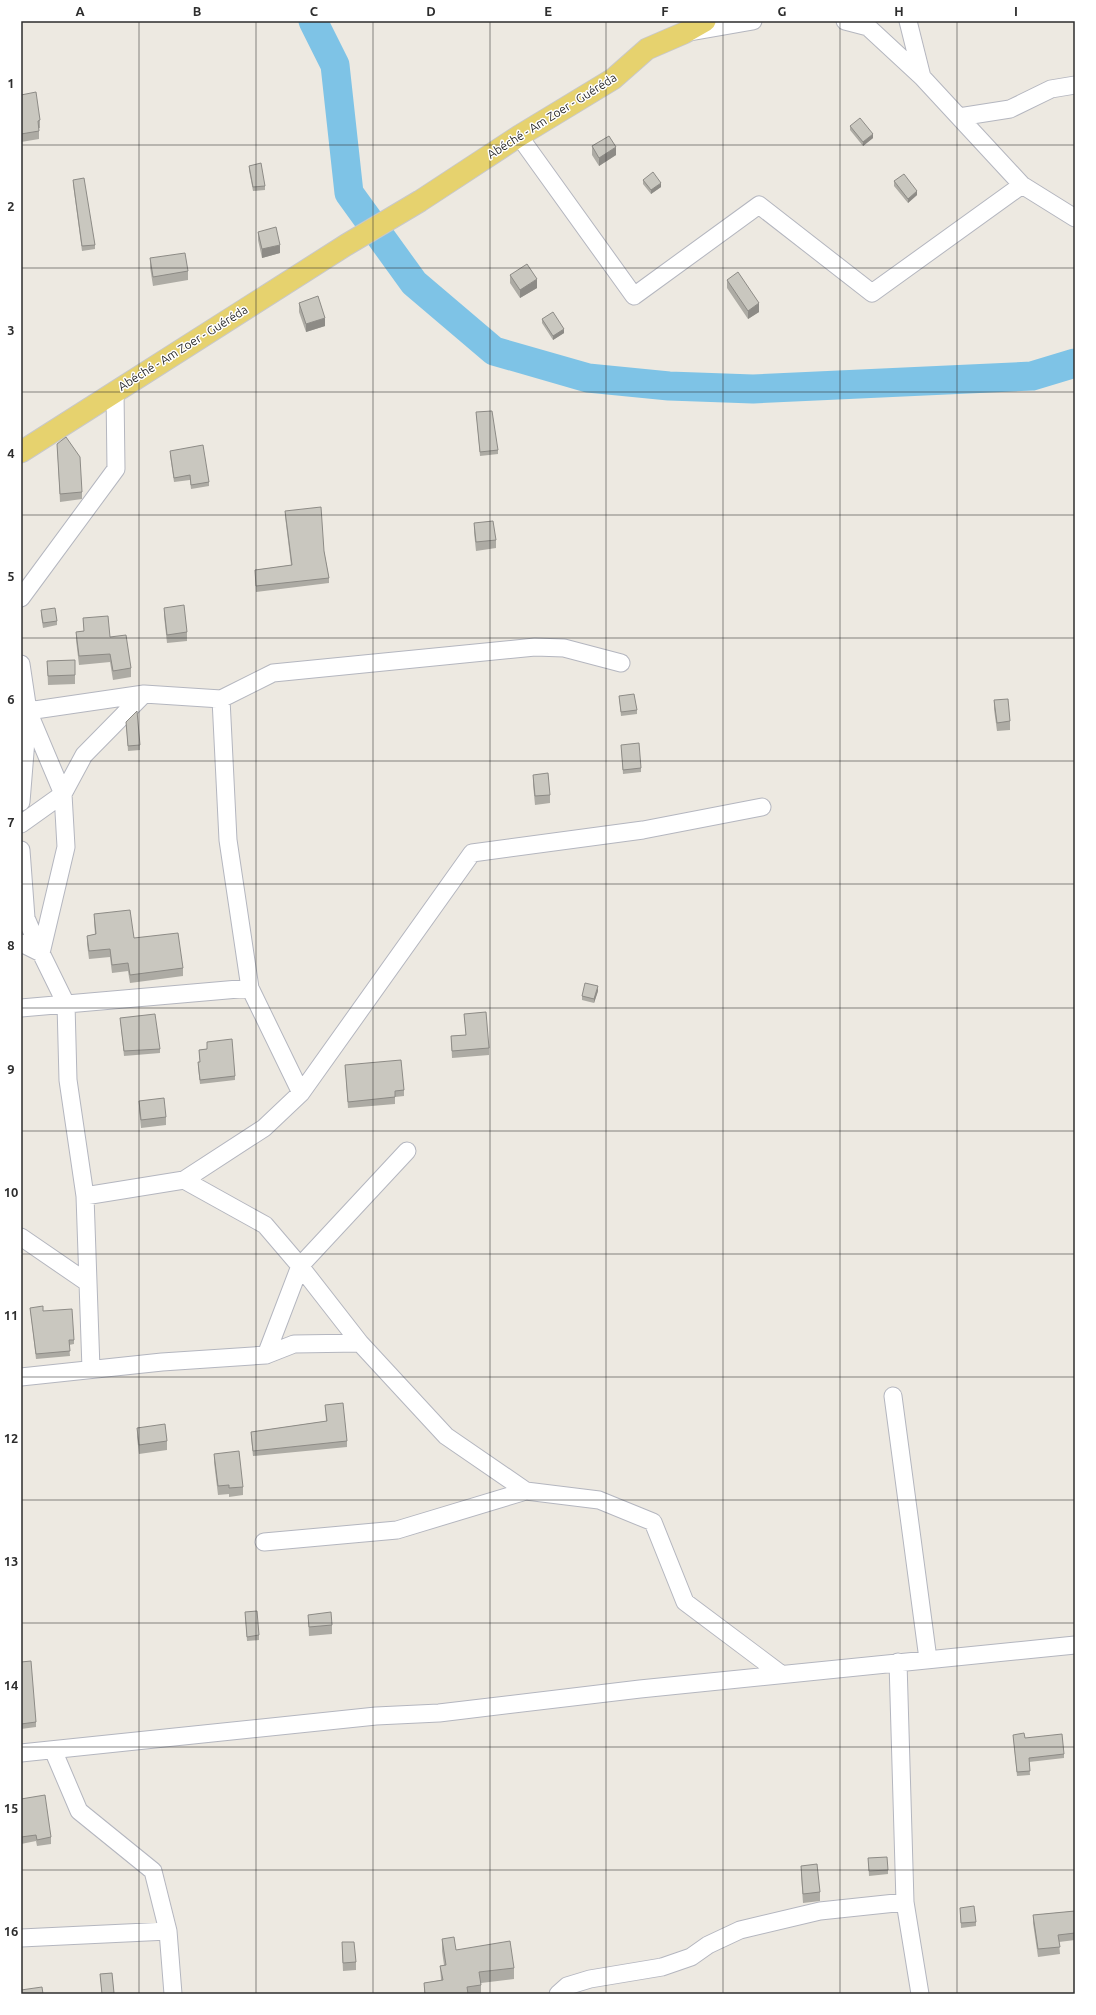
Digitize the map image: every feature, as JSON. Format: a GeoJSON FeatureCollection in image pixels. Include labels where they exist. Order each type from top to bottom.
{"type":"FeatureCollection","features":[{"type":"Feature","properties":{"kind":"main road","name":"Abéché - Am Zoer - Guéréda"},"geometry":{"type":"LineString","coordinates":[[21,452],[346,244],[420,201],[519,136],[614,79],[647,49],[704,21]]}},
{"type":"Feature","properties":{"kind":"street"},"geometry":{"type":"LineString","coordinates":[[684,32],[753,21]]}},
{"type":"Feature","properties":{"kind":"street"},"geometry":{"type":"LineString","coordinates":[[845,21],[866,24],[922,77],[1022,185],[1075,218]]}},
{"type":"Feature","properties":{"kind":"street"},"geometry":{"type":"LineString","coordinates":[[908,21],[922,77]]}},
{"type":"Feature","properties":{"kind":"street"},"geometry":{"type":"LineString","coordinates":[[959,118],[1010,109],[1051,89],[1075,85]]}},
{"type":"Feature","properties":{"kind":"street"},"geometry":{"type":"LineString","coordinates":[[519,136],[634,296],[759,205],[872,293],[1022,185]]}},
{"type":"Feature","properties":{"kind":"street"},"geometry":{"type":"LineString","coordinates":[[21,598],[116,469],[115,391]]}},
{"type":"Feature","properties":{"kind":"street"},"geometry":{"type":"LineString","coordinates":[[25,711],[144,694],[221,699],[273,673],[535,646],[564,648],[621,663]]}},
{"type":"Feature","properties":{"kind":"street"},"geometry":{"type":"LineString","coordinates":[[21,664],[25,711],[21,802]]}},
{"type":"Feature","properties":{"kind":"street"},"geometry":{"type":"LineString","coordinates":[[21,824],[63,794],[84,755],[144,694]]}},
{"type":"Feature","properties":{"kind":"street"},"geometry":{"type":"LineString","coordinates":[[221,699],[228,840],[250,988],[301,1093]]}},
{"type":"Feature","properties":{"kind":"street"},"geometry":{"type":"LineString","coordinates":[[25,711],[63,794],[66,847],[41,953]]}},
{"type":"Feature","properties":{"kind":"street"},"geometry":{"type":"LineString","coordinates":[[85,1196],[184,1180],[264,1128],[301,1093],[472,853],[643,830],[762,807]]}},
{"type":"Feature","properties":{"kind":"street"},"geometry":{"type":"LineString","coordinates":[[21,850],[26,918],[66,1004],[68,1080],[85,1196],[91,1369]]}},
{"type":"Feature","properties":{"kind":"street"},"geometry":{"type":"LineString","coordinates":[[21,943],[41,953]]}},
{"type":"Feature","properties":{"kind":"street"},"geometry":{"type":"LineString","coordinates":[[21,1008],[250,988]]}},
{"type":"Feature","properties":{"kind":"street"},"geometry":{"type":"LineString","coordinates":[[266,1355],[300,1266],[407,1151]]}},
{"type":"Feature","properties":{"kind":"street"},"geometry":{"type":"LineString","coordinates":[[184,1180],[265,1225],[300,1266],[360,1343],[446,1436],[526,1491]]}},
{"type":"Feature","properties":{"kind":"street"},"geometry":{"type":"LineString","coordinates":[[21,1237],[88,1283]]}},
{"type":"Feature","properties":{"kind":"street"},"geometry":{"type":"LineString","coordinates":[[21,1377],[91,1369],[266,1355],[294,1344],[360,1343]]}},
{"type":"Feature","properties":{"kind":"street"},"geometry":{"type":"LineString","coordinates":[[893,1396],[928,1659]]}},
{"type":"Feature","properties":{"kind":"street"},"geometry":{"type":"LineString","coordinates":[[264,1542],[397,1530],[526,1491],[599,1500],[653,1522],[685,1602],[781,1674]]}},
{"type":"Feature","properties":{"kind":"street"},"geometry":{"type":"LineString","coordinates":[[21,1753],[376,1716],[439,1713],[781,1674],[1075,1645]]}},
{"type":"Feature","properties":{"kind":"street"},"geometry":{"type":"LineString","coordinates":[[898,1662],[905,1902],[920,1994]]}},
{"type":"Feature","properties":{"kind":"street"},"geometry":{"type":"LineString","coordinates":[[53,1750],[79,1811],[153,1871],[168,1931],[173,1994]]}},
{"type":"Feature","properties":{"kind":"street"},"geometry":{"type":"LineString","coordinates":[[558,1994],[567,1986],[590,1979],[662,1967],[691,1957],[708,1945],[740,1930],[820,1911],[905,1902]]}},
{"type":"Feature","properties":{"kind":"street"},"geometry":{"type":"LineString","coordinates":[[21,1938],[168,1931]]}},
{"type":"Feature","properties":{"kind":"building"},"geometry":{"type":"Polygon","coordinates":[[[36,92],[40,120],[38,121],[39,131],[21,134],[21,95],[36,92]]]}},
{"type":"Feature","properties":{"kind":"building"},"geometry":{"type":"Polygon","coordinates":[[[860,118],[873,134],[863,142],[850,126],[860,118]]]}},
{"type":"Feature","properties":{"kind":"building"},"geometry":{"type":"Polygon","coordinates":[[[609,136],[616,147],[599,158],[592,146],[609,136]]]}},
{"type":"Feature","properties":{"kind":"building"},"geometry":{"type":"Polygon","coordinates":[[[261,163],[265,186],[253,187],[249,166],[261,163]]]}},
{"type":"Feature","properties":{"kind":"building"},"geometry":{"type":"Polygon","coordinates":[[[653,172],[661,183],[651,190],[643,180],[653,172]]]}},
{"type":"Feature","properties":{"kind":"building"},"geometry":{"type":"Polygon","coordinates":[[[904,174],[917,191],[908,199],[894,181],[904,174]]]}},
{"type":"Feature","properties":{"kind":"building"},"geometry":{"type":"Polygon","coordinates":[[[84,178],[95,245],[82,246],[73,180],[84,178]]]}},
{"type":"Feature","properties":{"kind":"building"},"geometry":{"type":"Polygon","coordinates":[[[276,227],[280,245],[262,249],[258,232],[276,227]]]}},
{"type":"Feature","properties":{"kind":"building"},"geometry":{"type":"Polygon","coordinates":[[[185,253],[188,271],[153,277],[150,258],[185,253]]]}},
{"type":"Feature","properties":{"kind":"building"},"geometry":{"type":"Polygon","coordinates":[[[527,264],[537,279],[520,290],[510,275],[527,264]]]}},
{"type":"Feature","properties":{"kind":"building"},"geometry":{"type":"Polygon","coordinates":[[[738,272],[759,303],[748,311],[727,280],[738,272]]]}},
{"type":"Feature","properties":{"kind":"building"},"geometry":{"type":"Polygon","coordinates":[[[318,296],[325,318],[306,324],[299,303],[318,296]]]}},
{"type":"Feature","properties":{"kind":"building"},"geometry":{"type":"Polygon","coordinates":[[[553,312],[564,329],[553,336],[542,319],[553,312]]]}},
{"type":"Feature","properties":{"kind":"building"},"geometry":{"type":"Polygon","coordinates":[[[492,411],[498,450],[480,452],[476,412],[492,411]]]}},
{"type":"Feature","properties":{"kind":"building"},"geometry":{"type":"Polygon","coordinates":[[[66,437],[80,457],[82,492],[60,494],[57,444],[66,437]]]}},
{"type":"Feature","properties":{"kind":"building"},"geometry":{"type":"Polygon","coordinates":[[[203,445],[209,482],[191,485],[190,475],[174,478],[170,451],[203,445]]]}},
{"type":"Feature","properties":{"kind":"building"},"geometry":{"type":"Polygon","coordinates":[[[321,507],[324,551],[329,578],[256,586],[255,570],[292,565],[285,511],[321,507]]]}},
{"type":"Feature","properties":{"kind":"building"},"geometry":{"type":"Polygon","coordinates":[[[493,521],[496,540],[476,542],[474,523],[493,521]]]}},
{"type":"Feature","properties":{"kind":"building"},"geometry":{"type":"Polygon","coordinates":[[[184,605],[187,632],[167,635],[164,608],[184,605]]]}},
{"type":"Feature","properties":{"kind":"building"},"geometry":{"type":"Polygon","coordinates":[[[55,608],[57,621],[43,623],[41,610],[55,608]]]}},
{"type":"Feature","properties":{"kind":"building"},"geometry":{"type":"Polygon","coordinates":[[[108,616],[110,637],[126,635],[131,668],[113,671],[110,654],[79,656],[76,632],[84,631],[83,618],[108,616]]]}},
{"type":"Feature","properties":{"kind":"building"},"geometry":{"type":"Polygon","coordinates":[[[75,660],[75,675],[48,676],[47,661],[75,660]]]}},
{"type":"Feature","properties":{"kind":"building"},"geometry":{"type":"Polygon","coordinates":[[[634,694],[637,710],[621,712],[619,696],[634,694]]]}},
{"type":"Feature","properties":{"kind":"building"},"geometry":{"type":"Polygon","coordinates":[[[1008,699],[1010,721],[997,723],[994,700],[1008,699]]]}},
{"type":"Feature","properties":{"kind":"building"},"geometry":{"type":"Polygon","coordinates":[[[137,711],[140,745],[128,746],[126,722],[137,711]]]}},
{"type":"Feature","properties":{"kind":"building"},"geometry":{"type":"Polygon","coordinates":[[[639,743],[641,768],[623,770],[621,745],[639,743]]]}},
{"type":"Feature","properties":{"kind":"building"},"geometry":{"type":"Polygon","coordinates":[[[548,773],[550,795],[535,796],[533,775],[548,773]]]}},
{"type":"Feature","properties":{"kind":"building"},"geometry":{"type":"Polygon","coordinates":[[[130,910],[134,938],[178,933],[183,968],[130,975],[128,963],[112,965],[110,949],[89,951],[87,936],[96,934],[94,914],[130,910]]]}},
{"type":"Feature","properties":{"kind":"building"},"geometry":{"type":"Polygon","coordinates":[[[585,983],[598,986],[594,999],[582,996],[585,983]]]}},
{"type":"Feature","properties":{"kind":"building"},"geometry":{"type":"Polygon","coordinates":[[[486,1012],[489,1048],[452,1051],[451,1036],[466,1035],[464,1014],[486,1012]]]}},
{"type":"Feature","properties":{"kind":"building"},"geometry":{"type":"Polygon","coordinates":[[[155,1014],[160,1049],[124,1051],[120,1018],[155,1014]]]}},
{"type":"Feature","properties":{"kind":"building"},"geometry":{"type":"Polygon","coordinates":[[[232,1039],[235,1076],[200,1080],[198,1062],[200,1062],[199,1050],[207,1049],[207,1042],[232,1039]]]}},
{"type":"Feature","properties":{"kind":"building"},"geometry":{"type":"Polygon","coordinates":[[[401,1060],[404,1090],[395,1091],[395,1097],[348,1102],[345,1065],[401,1060]]]}},
{"type":"Feature","properties":{"kind":"building"},"geometry":{"type":"Polygon","coordinates":[[[164,1098],[166,1117],[141,1120],[139,1101],[164,1098]]]}},
{"type":"Feature","properties":{"kind":"building"},"geometry":{"type":"Polygon","coordinates":[[[43,1306],[43,1311],[72,1309],[74,1340],[69,1340],[70,1351],[36,1354],[30,1308],[43,1306]]]}},
{"type":"Feature","properties":{"kind":"building"},"geometry":{"type":"Polygon","coordinates":[[[343,1403],[347,1441],[253,1451],[251,1432],[327,1421],[325,1405],[343,1403]]]}},
{"type":"Feature","properties":{"kind":"building"},"geometry":{"type":"Polygon","coordinates":[[[165,1424],[167,1441],[139,1445],[137,1428],[165,1424]]]}},
{"type":"Feature","properties":{"kind":"building"},"geometry":{"type":"Polygon","coordinates":[[[239,1451],[243,1487],[229,1488],[229,1485],[218,1486],[214,1454],[239,1451]]]}},
{"type":"Feature","properties":{"kind":"building"},"geometry":{"type":"Polygon","coordinates":[[[257,1611],[259,1635],[247,1637],[245,1612],[257,1611]]]}},
{"type":"Feature","properties":{"kind":"building"},"geometry":{"type":"Polygon","coordinates":[[[331,1612],[332,1625],[309,1627],[308,1615],[331,1612]]]}},
{"type":"Feature","properties":{"kind":"building"},"geometry":{"type":"Polygon","coordinates":[[[31,1661],[36,1722],[21,1724],[21,1662],[31,1661]]]}},
{"type":"Feature","properties":{"kind":"building"},"geometry":{"type":"Polygon","coordinates":[[[1024,1733],[1025,1738],[1062,1734],[1064,1754],[1029,1758],[1030,1771],[1017,1772],[1013,1735],[1024,1733]]]}},
{"type":"Feature","properties":{"kind":"building"},"geometry":{"type":"Polygon","coordinates":[[[45,1795],[51,1837],[37,1840],[36,1835],[21,1837],[21,1799],[45,1795]]]}},
{"type":"Feature","properties":{"kind":"building"},"geometry":{"type":"Polygon","coordinates":[[[887,1857],[888,1870],[869,1871],[868,1858],[887,1857]]]}},
{"type":"Feature","properties":{"kind":"building"},"geometry":{"type":"Polygon","coordinates":[[[817,1864],[820,1892],[803,1894],[801,1866],[817,1864]]]}},
{"type":"Feature","properties":{"kind":"building"},"geometry":{"type":"Polygon","coordinates":[[[974,1906],[976,1922],[961,1923],[960,1908],[974,1906]]]}},
{"type":"Feature","properties":{"kind":"building"},"geometry":{"type":"Polygon","coordinates":[[[1075,1911],[1075,1933],[1058,1935],[1060,1947],[1038,1949],[1033,1915],[1075,1911]]]}},
{"type":"Feature","properties":{"kind":"building"},"geometry":{"type":"Polygon","coordinates":[[[454,1937],[456,1950],[510,1941],[514,1968],[479,1972],[481,1985],[467,1987],[468,1994],[425,1994],[424,1983],[443,1980],[440,1966],[446,1965],[442,1939],[454,1937]]]}},
{"type":"Feature","properties":{"kind":"building"},"geometry":{"type":"Polygon","coordinates":[[[342,1942],[354,1942],[356,1962],[343,1963],[342,1942]]]}},
{"type":"Feature","properties":{"kind":"building"},"geometry":{"type":"Polygon","coordinates":[[[112,1973],[114,1993],[102,1994],[100,1974],[112,1973]]]}},
{"type":"Feature","properties":{"kind":"building"},"geometry":{"type":"Polygon","coordinates":[[[42,1987],[43,1994],[21,1994],[21,1990],[42,1987]]]}},
{"type":"Feature","properties":{"kind":"waterway"},"geometry":{"type":"LineString","coordinates":[[313,21],[335,65],[349,193],[414,283],[494,351],[588,378],[669,386],[753,389],[1032,376],[1075,363]]}}]}
